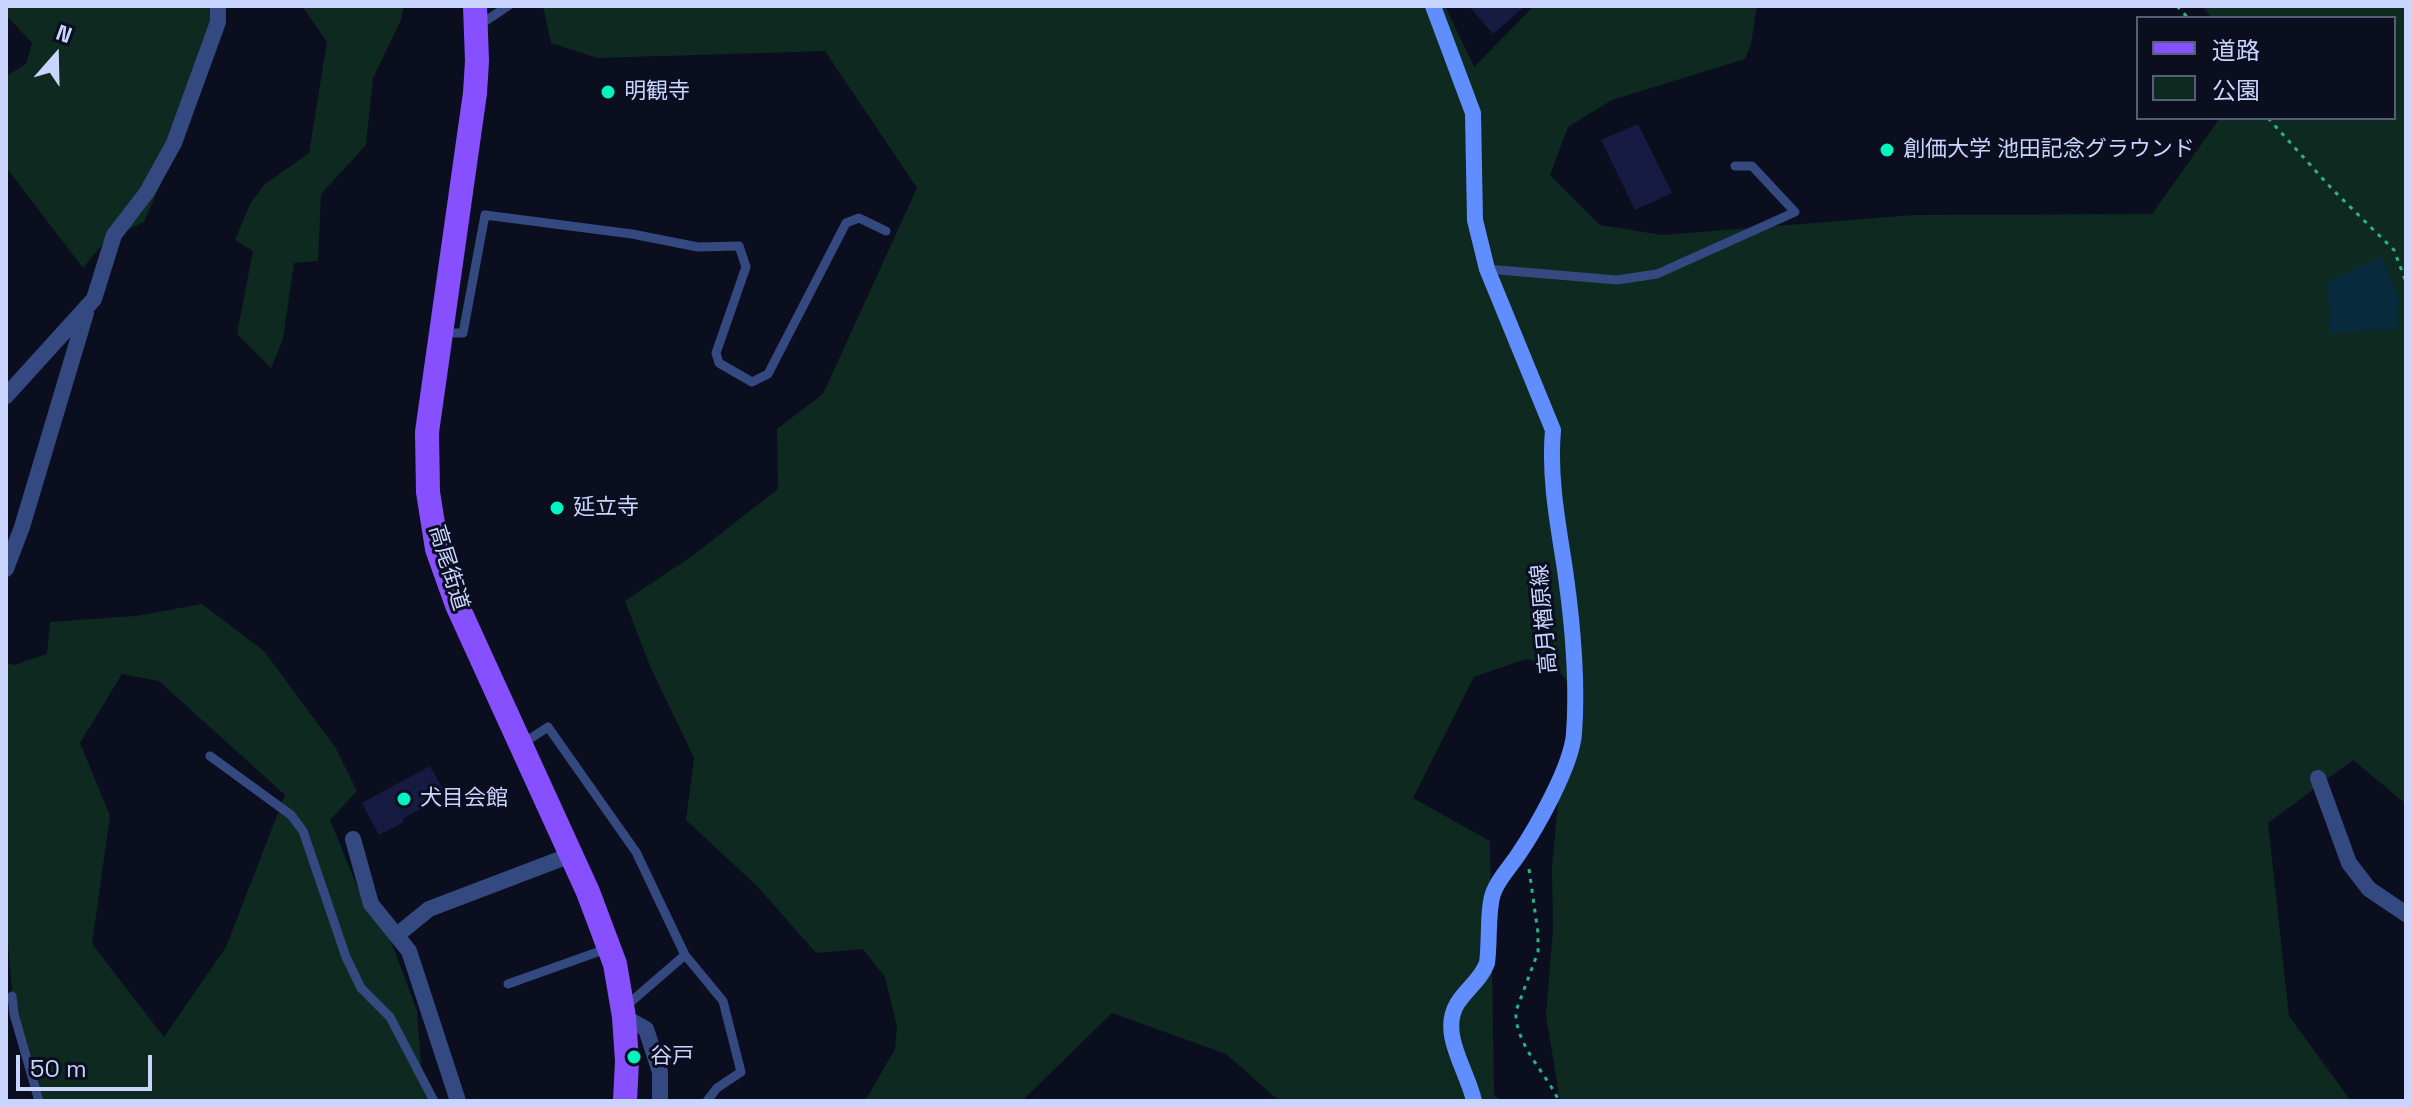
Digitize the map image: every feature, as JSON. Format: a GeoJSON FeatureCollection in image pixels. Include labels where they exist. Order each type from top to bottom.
{"type":"FeatureCollection","features":[{"type":"Feature","properties":{"kind":"main road","name":"高月楢原線"},"geometry":{"type":"LineString","coordinates":[[1433,6],[1473,113],[1475,220],[1487,269],[1553,430],[1551,451],[1555,503],[1573,658],[1574,736],[1568,758],[1520,852],[1493,892],[1484,973],[1458,1002],[1451,1021],[1453,1039],[1474,1101]]}},
{"type":"Feature","properties":{"kind":"main road","name":"高尾街道"},"geometry":{"type":"LineString","coordinates":[[476,17],[475,93],[427,432],[428,492],[437,549],[457,605],[571,855],[615,964],[624,1012],[627,1061],[625,1101]]}},
{"type":"Feature","properties":{"kind":"street"},"geometry":{"type":"LineString","coordinates":[[6,396],[94,299],[114,235],[147,192],[174,143],[218,22],[218,6]]}},
{"type":"Feature","properties":{"kind":"street"},"geometry":{"type":"LineString","coordinates":[[6,569],[22,527],[87,308]]}},
{"type":"Feature","properties":{"kind":"street"},"geometry":{"type":"LineString","coordinates":[[2318,778],[2349,863],[2369,889],[2406,914]]}},
{"type":"Feature","properties":{"kind":"street"},"geometry":{"type":"LineString","coordinates":[[353,839],[371,904],[409,951],[458,1101]]}},
{"type":"Feature","properties":{"kind":"street"},"geometry":{"type":"LineString","coordinates":[[397,935],[429,909],[571,855]]}},
{"type":"Feature","properties":{"kind":"street"},"geometry":{"type":"LineString","coordinates":[[624,1012],[646,1029],[660,1072],[660,1101]]}},
{"type":"Feature","properties":{"kind":"lane"},"geometry":{"type":"LineString","coordinates":[[476,17],[508,6]]}},
{"type":"Feature","properties":{"kind":"lane"},"geometry":{"type":"LineString","coordinates":[[1487,269],[1617,280],[1638,278],[1657,274],[1795,212],[1752,166],[1735,166]]}},
{"type":"Feature","properties":{"kind":"lane"},"geometry":{"type":"LineString","coordinates":[[440,333],[463,333],[485,215],[632,234],[698,247],[739,246],[746,267],[716,353],[719,363],[752,382],[768,374],[846,223],[859,218],[886,231]]}},
{"type":"Feature","properties":{"kind":"lane"},"geometry":{"type":"LineString","coordinates":[[520,745],[548,727],[636,852],[685,955],[723,1001],[741,1072],[717,1088],[707,1101]]}},
{"type":"Feature","properties":{"kind":"lane"},"geometry":{"type":"LineString","coordinates":[[210,756],[291,815],[303,831],[346,957],[361,988],[390,1017],[434,1101]]}},
{"type":"Feature","properties":{"kind":"lane"},"geometry":{"type":"LineString","coordinates":[[508,984],[609,947]]}},
{"type":"Feature","properties":{"kind":"lane"},"geometry":{"type":"LineString","coordinates":[[624,1012],[685,955]]}},
{"type":"Feature","properties":{"kind":"lane"},"geometry":{"type":"LineString","coordinates":[[12,996],[14,1014],[39,1101]]}},
{"type":"Feature","properties":{"kind":"path"},"geometry":{"type":"LineString","coordinates":[[2270,120],[2332,189],[2394,250],[2406,282]]}},
{"type":"Feature","properties":{"kind":"path"},"geometry":{"type":"LineString","coordinates":[[1520,852],[1529,869],[1538,952],[1515,1019],[1517,1030],[1559,1101]]}},
{"type":"Feature","properties":{"kind":"green space"},"geometry":{"type":"Polygon","coordinates":[[[6,6],[218,6],[176,148],[144,222],[105,241],[83,268],[6,167],[6,76],[26,64],[32,43],[6,15],[6,6]]]}},
{"type":"Feature","properties":{"kind":"green space"},"geometry":{"type":"Polygon","coordinates":[[[302,6],[404,6],[401,20],[373,78],[366,145],[321,194],[318,261],[294,263],[283,339],[271,368],[237,334],[253,251],[235,240],[250,204],[264,185],[309,153],[327,42],[302,6]]]}},
{"type":"Feature","properties":{"kind":"green space"},"geometry":{"type":"Polygon","coordinates":[[[543,6],[1445,6],[1474,67],[1534,6],[1757,6],[1751,44],[1745,59],[1612,100],[1568,127],[1550,175],[1600,225],[1662,235],[1914,215],[2152,214],[2219,120],[2396,120],[2396,16],[2210,16],[2202,6],[2406,6],[2406,804],[2353,760],[2268,823],[2289,1016],[2351,1101],[1560,1101],[1546,1015],[1553,930],[1552,866],[1561,774],[1583,699],[1552,664],[1526,659],[1474,677],[1413,798],[1490,841],[1494,1095],[1502,1101],[1279,1101],[1226,1054],[1112,1013],[1022,1101],[865,1101],[895,1049],[897,1027],[885,977],[863,949],[816,953],[757,886],[686,820],[694,758],[650,666],[625,601],[692,556],[778,489],[777,429],[823,394],[917,188],[825,51],[597,58],[551,43],[543,6]]]}},
{"type":"Feature","properties":{"kind":"green space"},"geometry":{"type":"Polygon","coordinates":[[[202,604],[264,651],[335,747],[357,791],[330,820],[364,903],[388,933],[417,1011],[422,1078],[437,1101],[39,1101],[14,1014],[6,918],[6,663],[14,665],[47,654],[50,622],[136,616],[202,604]],[[122,674],[80,743],[110,816],[92,944],[164,1037],[226,947],[285,795],[159,681],[122,674]]]}},
{"type":"Feature","properties":{"kind":"water"},"geometry":{"type":"Polygon","coordinates":[[[2381,256],[2399,298],[2398,329],[2330,333],[2327,283],[2381,256]]]}},
{"type":"Feature","properties":{"kind":"building"},"geometry":{"type":"Polygon","coordinates":[[[1469,6],[1525,6],[1493,34],[1469,6]]]}},
{"type":"Feature","properties":{"kind":"building"},"geometry":{"type":"Polygon","coordinates":[[[1638,124],[1672,193],[1635,210],[1601,140],[1638,124]]]}},
{"type":"Feature","properties":{"kind":"building","name":"犬目会館"},"geometry":{"type":"Polygon","coordinates":[[[430,766],[446,795],[379,835],[362,803],[430,766]]]}},
{"type":"Feature","properties":{"kind":"place","name":"明観寺"},"geometry":{"type":"Point","coordinates":[608,92]}},
{"type":"Feature","properties":{"kind":"place","name":"創価大学 池田記念グラウンド"},"geometry":{"type":"Point","coordinates":[1887,150]}},
{"type":"Feature","properties":{"kind":"place","name":"延立寺"},"geometry":{"type":"Point","coordinates":[557,508]}},
{"type":"Feature","properties":{"kind":"place","name":"犬目会館"},"geometry":{"type":"Point","coordinates":[404,799]}},
{"type":"Feature","properties":{"kind":"place","name":"谷戸"},"geometry":{"type":"Point","coordinates":[634,1057]}}]}
